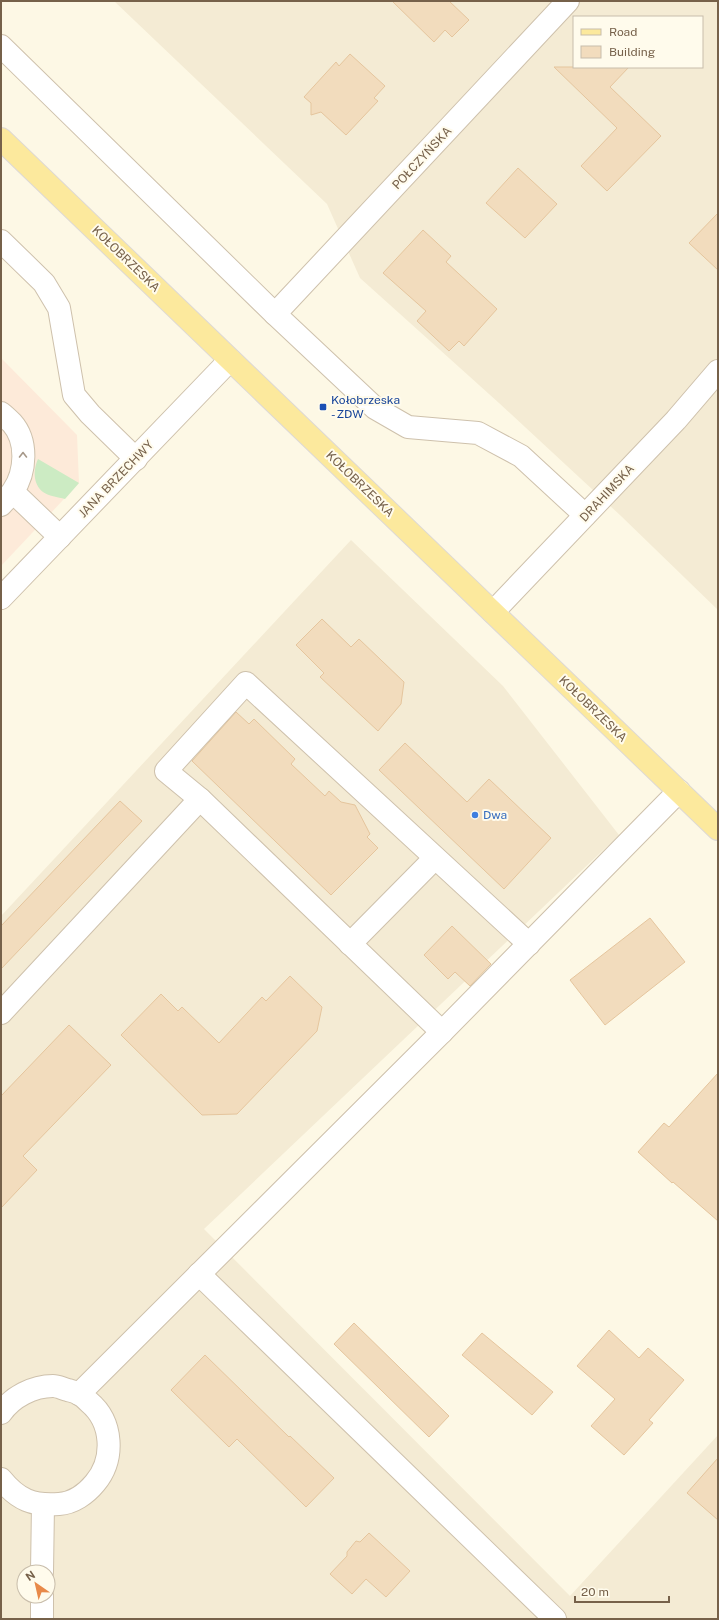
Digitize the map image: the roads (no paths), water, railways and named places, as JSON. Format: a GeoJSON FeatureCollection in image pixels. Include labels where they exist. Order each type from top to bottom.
{"type":"FeatureCollection","features":[{"type":"Feature","properties":{"kind":"main road","name":"KOŁOBRZESKA"},"geometry":{"type":"LineString","coordinates":[[1,139],[718,829]]}},
{"type":"Feature","properties":{"kind":"street","name":"POŁCZYŃSKA"},"geometry":{"type":"LineString","coordinates":[[275,314],[568,1]]}},
{"type":"Feature","properties":{"kind":"street"},"geometry":{"type":"LineString","coordinates":[[1,46],[275,314],[375,408],[408,427],[478,433],[521,456],[586,515]]}},
{"type":"Feature","properties":{"kind":"street"},"geometry":{"type":"LineString","coordinates":[[1,241],[44,283],[60,308],[74,395],[90,414],[136,459]]}},
{"type":"Feature","properties":{"kind":"street","name":"JANA BRZECHWY"},"geometry":{"type":"LineString","coordinates":[[1,598],[230,360]]}},
{"type":"Feature","properties":{"kind":"street","name":"DRAHIMSKA"},"geometry":{"type":"LineString","coordinates":[[493,612],[676,420],[718,371]]}},
{"type":"Feature","properties":{"kind":"street"},"geometry":{"type":"LineString","coordinates":[[1,413],[13,424],[23,445],[23,460],[20,478],[7,498],[60,537]]}},
{"type":"Feature","properties":{"kind":"street"},"geometry":{"type":"LineString","coordinates":[[442,1032],[200,799],[166,771],[246,683],[529,944]]}},
{"type":"Feature","properties":{"kind":"street"},"geometry":{"type":"LineString","coordinates":[[79,1394],[442,1032],[679,791]]}},
{"type":"Feature","properties":{"kind":"street"},"geometry":{"type":"LineString","coordinates":[[1,1013],[200,799]]}},
{"type":"Feature","properties":{"kind":"street"},"geometry":{"type":"LineString","coordinates":[[350,944],[435,858]]}},
{"type":"Feature","properties":{"kind":"street"},"geometry":{"type":"LineString","coordinates":[[199,1274],[556,1619]]}},
{"type":"Feature","properties":{"kind":"street"},"geometry":{"type":"LineString","coordinates":[[1,1479],[10,1490],[25,1500],[43,1505],[66,1503],[87,1492],[102,1475],[109,1453],[107,1429],[97,1409],[79,1394],[54,1386],[28,1391],[3,1407]]}},
{"type":"Feature","properties":{"kind":"street"},"geometry":{"type":"LineString","coordinates":[[42,1564],[43,1505]]}},
{"type":"Feature","properties":{"kind":"street"},"geometry":{"type":"LineString","coordinates":[[42,1604],[42,1619]]}},
{"type":"Feature","properties":{"kind":"place","name":"Kołobrzeska - ZDW"},"geometry":{"type":"Point","coordinates":[323,407]}},
{"type":"Feature","properties":{"kind":"place","name":"Dwa"},"geometry":{"type":"Point","coordinates":[475,815]}}]}
